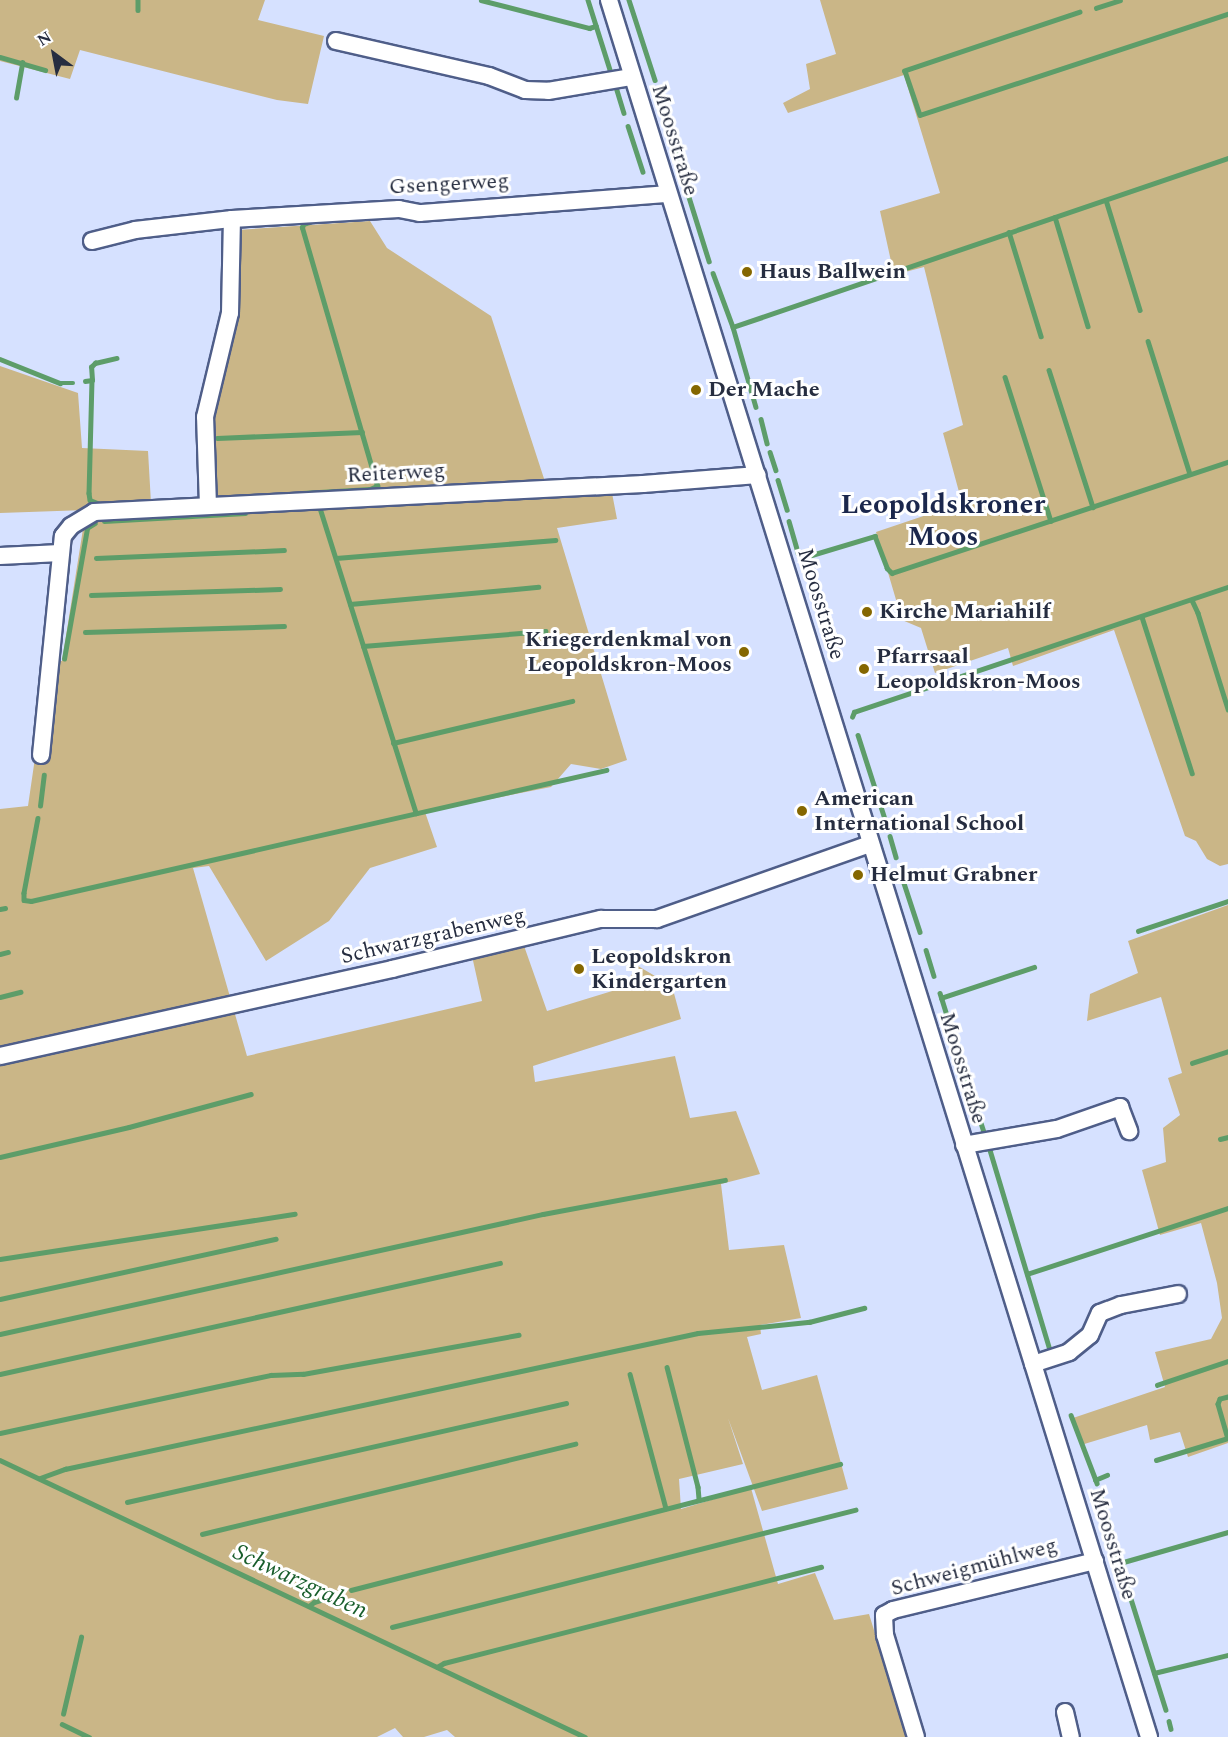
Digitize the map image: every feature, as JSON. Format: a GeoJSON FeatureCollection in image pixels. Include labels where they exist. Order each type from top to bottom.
{"type":"FeatureCollection","features":[{"type":"Feature","properties":{"kind":"street","name":"Moosstraße"},"geometry":{"type":"LineString","coordinates":[[609,0],[667,194],[758,475],[870,844],[1149,1737]]}},
{"type":"Feature","properties":{"kind":"street","name":"Moosstraße"},"geometry":{"type":"LineString","coordinates":[[336,41],[489,76],[525,90],[548,91],[632,77]]}},
{"type":"Feature","properties":{"kind":"street","name":"Gsengerweg"},"geometry":{"type":"LineString","coordinates":[[92,241],[135,230],[232,219],[399,209],[420,213],[538,201],[654,197],[667,194]]}},
{"type":"Feature","properties":{"kind":"street"},"geometry":{"type":"LineString","coordinates":[[208,506],[205,417],[230,313],[232,219]]}},
{"type":"Feature","properties":{"kind":"street","name":"Reiterweg"},"geometry":{"type":"LineString","coordinates":[[41,755],[63,536],[71,526],[94,512],[643,484],[758,475]]}},
{"type":"Feature","properties":{"kind":"street"},"geometry":{"type":"LineString","coordinates":[[0,556],[60,553]]}},
{"type":"Feature","properties":{"kind":"street","name":"Schwarzgrabenweg"},"geometry":{"type":"LineString","coordinates":[[0,1056],[392,969],[602,919],[657,919],[870,844]]}},
{"type":"Feature","properties":{"kind":"street","name":"Moosstraße"},"geometry":{"type":"LineString","coordinates":[[964,1145],[1057,1129],[1120,1107],[1129,1131]]}},
{"type":"Feature","properties":{"kind":"street"},"geometry":{"type":"LineString","coordinates":[[1033,1364],[1069,1352],[1090,1335],[1100,1313],[1120,1305],[1178,1294]]}},
{"type":"Feature","properties":{"kind":"street","name":"Schweigmühlweg"},"geometry":{"type":"LineString","coordinates":[[916,1737],[885,1635],[884,1615],[892,1610],[1095,1561]]}},
{"type":"Feature","properties":{"kind":"street"},"geometry":{"type":"LineString","coordinates":[[1065,1712],[1071,1737]]}},
{"type":"Feature","properties":{"kind":"shaded area"},"geometry":{"type":"Polygon","coordinates":[[[0,0],[265,0],[258,20],[324,36],[308,104],[277,100],[80,50],[70,79],[0,61],[0,0]]]}},
{"type":"Feature","properties":{"kind":"shaded area"},"geometry":{"type":"Polygon","coordinates":[[[820,0],[1228,0],[1228,864],[1220,866],[1207,859],[1196,841],[1185,836],[1114,630],[1013,666],[1008,648],[935,673],[921,628],[902,620],[876,532],[962,503],[943,433],[963,425],[924,267],[894,275],[880,211],[940,193],[904,75],[788,113],[783,103],[810,89],[806,64],[836,54],[820,0]]]}},
{"type":"Feature","properties":{"kind":"shaded area"},"geometry":{"type":"Polygon","coordinates":[[[370,221],[387,248],[491,316],[550,497],[612,493],[617,519],[557,528],[627,760],[601,769],[571,764],[551,787],[425,812],[437,847],[370,868],[329,921],[266,961],[209,866],[193,868],[247,1056],[482,1001],[472,956],[523,943],[547,1011],[622,988],[638,966],[672,986],[681,1019],[533,1066],[535,1082],[675,1056],[690,1118],[736,1111],[760,1174],[721,1184],[729,1250],[784,1245],[801,1318],[760,1325],[761,1334],[747,1337],[762,1390],[817,1375],[848,1489],[762,1511],[728,1418],[743,1464],[679,1479],[681,1509],[751,1488],[778,1584],[815,1573],[834,1620],[869,1614],[907,1737],[455,1737],[447,1730],[424,1737],[403,1737],[395,1728],[377,1737],[0,1737],[0,809],[28,806],[36,751],[42,662],[62,661],[86,510],[0,513],[0,366],[78,393],[82,448],[148,451],[152,520],[208,518],[212,412],[237,230],[370,221]]]}},
{"type":"Feature","properties":{"kind":"shaded area"},"geometry":{"type":"Polygon","coordinates":[[[1228,905],[1228,1443],[1188,1457],[1180,1432],[1150,1440],[1147,1425],[1081,1445],[1073,1418],[1165,1387],[1155,1352],[1211,1339],[1222,1318],[1217,1283],[1201,1223],[1160,1235],[1142,1170],[1166,1162],[1163,1128],[1180,1115],[1168,1078],[1182,1073],[1161,997],[1087,1021],[1090,994],[1138,973],[1128,941],[1228,905]]]}},
{"type":"Feature","properties":{"kind":"waterway"},"geometry":{"type":"LineString","coordinates":[[138,0],[138,10]]}},
{"type":"Feature","properties":{"kind":"waterway"},"geometry":{"type":"LineString","coordinates":[[481,0],[589,28],[596,26]]}},
{"type":"Feature","properties":{"kind":"waterway"},"geometry":{"type":"LineString","coordinates":[[588,0],[612,76]]}},
{"type":"Feature","properties":{"kind":"waterway"},"geometry":{"type":"LineString","coordinates":[[629,0],[655,80]]}},
{"type":"Feature","properties":{"kind":"waterway"},"geometry":{"type":"LineString","coordinates":[[1096,8],[1120,0]]}},
{"type":"Feature","properties":{"kind":"waterway"},"geometry":{"type":"LineString","coordinates":[[1080,12],[905,71],[920,115],[1228,14]]}},
{"type":"Feature","properties":{"kind":"waterway"},"geometry":{"type":"LineString","coordinates":[[0,57],[45,70]]}},
{"type":"Feature","properties":{"kind":"waterway"},"geometry":{"type":"LineString","coordinates":[[16,98],[22,63]]}},
{"type":"Feature","properties":{"kind":"waterway"},"geometry":{"type":"LineString","coordinates":[[616,87],[624,113]]}},
{"type":"Feature","properties":{"kind":"waterway"},"geometry":{"type":"LineString","coordinates":[[659,90],[662,101]]}},
{"type":"Feature","properties":{"kind":"waterway"},"geometry":{"type":"LineString","coordinates":[[666,110],[678,162],[709,261]]}},
{"type":"Feature","properties":{"kind":"waterway"},"geometry":{"type":"LineString","coordinates":[[628,126],[643,172]]}},
{"type":"Feature","properties":{"kind":"waterway"},"geometry":{"type":"LineString","coordinates":[[733,327],[1228,158]]}},
{"type":"Feature","properties":{"kind":"waterway"},"geometry":{"type":"LineString","coordinates":[[1106,200],[1140,310]]}},
{"type":"Feature","properties":{"kind":"waterway"},"geometry":{"type":"LineString","coordinates":[[1055,217],[1088,326]]}},
{"type":"Feature","properties":{"kind":"waterway"},"geometry":{"type":"LineString","coordinates":[[302,493],[370,489],[377,486],[302,228],[303,224],[310,222]]}},
{"type":"Feature","properties":{"kind":"waterway"},"geometry":{"type":"LineString","coordinates":[[1009,232],[1041,336]]}},
{"type":"Feature","properties":{"kind":"waterway"},"geometry":{"type":"LineString","coordinates":[[713,273],[733,327],[756,407]]}},
{"type":"Feature","properties":{"kind":"waterway"},"geometry":{"type":"LineString","coordinates":[[1148,341],[1190,474]]}},
{"type":"Feature","properties":{"kind":"waterway"},"geometry":{"type":"LineString","coordinates":[[92,380],[91,367],[95,363],[116,358]]}},
{"type":"Feature","properties":{"kind":"waterway"},"geometry":{"type":"LineString","coordinates":[[0,359],[60,383],[73,383]]}},
{"type":"Feature","properties":{"kind":"waterway"},"geometry":{"type":"LineString","coordinates":[[1049,370],[1093,507]]}},
{"type":"Feature","properties":{"kind":"waterway"},"geometry":{"type":"LineString","coordinates":[[1005,377],[1051,521]]}},
{"type":"Feature","properties":{"kind":"waterway"},"geometry":{"type":"LineString","coordinates":[[85,381],[92,380],[89,493],[90,500],[100,504]]}},
{"type":"Feature","properties":{"kind":"waterway"},"geometry":{"type":"LineString","coordinates":[[761,419],[767,443]]}},
{"type":"Feature","properties":{"kind":"waterway"},"geometry":{"type":"LineString","coordinates":[[217,438],[362,432]]}},
{"type":"Feature","properties":{"kind":"waterway"},"geometry":{"type":"LineString","coordinates":[[770,452],[776,470]]}},
{"type":"Feature","properties":{"kind":"waterway"},"geometry":{"type":"LineString","coordinates":[[789,521],[798,553],[805,557],[875,536],[887,568],[892,573],[1228,462]]}},
{"type":"Feature","properties":{"kind":"waterway"},"geometry":{"type":"LineString","coordinates":[[778,480],[787,510]]}},
{"type":"Feature","properties":{"kind":"waterway"},"geometry":{"type":"LineString","coordinates":[[320,508],[416,813]]}},
{"type":"Feature","properties":{"kind":"waterway"},"geometry":{"type":"LineString","coordinates":[[104,521],[245,513]]}},
{"type":"Feature","properties":{"kind":"waterway"},"geometry":{"type":"LineString","coordinates":[[64,659],[87,528],[95,523]]}},
{"type":"Feature","properties":{"kind":"waterway"},"geometry":{"type":"LineString","coordinates":[[336,558],[555,540]]}},
{"type":"Feature","properties":{"kind":"waterway"},"geometry":{"type":"LineString","coordinates":[[96,558],[284,550]]}},
{"type":"Feature","properties":{"kind":"waterway"},"geometry":{"type":"LineString","coordinates":[[350,604],[538,587]]}},
{"type":"Feature","properties":{"kind":"waterway"},"geometry":{"type":"LineString","coordinates":[[852,717],[854,712],[1228,587]]}},
{"type":"Feature","properties":{"kind":"waterway"},"geometry":{"type":"LineString","coordinates":[[91,595],[280,589]]}},
{"type":"Feature","properties":{"kind":"waterway"},"geometry":{"type":"LineString","coordinates":[[1192,600],[1228,709]]}},
{"type":"Feature","properties":{"kind":"waterway"},"geometry":{"type":"LineString","coordinates":[[1142,617],[1192,773]]}},
{"type":"Feature","properties":{"kind":"waterway"},"geometry":{"type":"LineString","coordinates":[[85,632],[284,626]]}},
{"type":"Feature","properties":{"kind":"waterway"},"geometry":{"type":"LineString","coordinates":[[363,646],[545,631]]}},
{"type":"Feature","properties":{"kind":"waterway"},"geometry":{"type":"LineString","coordinates":[[393,743],[572,701]]}},
{"type":"Feature","properties":{"kind":"waterway"},"geometry":{"type":"LineString","coordinates":[[858,735],[885,819]]}},
{"type":"Feature","properties":{"kind":"waterway"},"geometry":{"type":"LineString","coordinates":[[38,818],[24,893],[24,900],[31,901],[606,770]]}},
{"type":"Feature","properties":{"kind":"waterway"},"geometry":{"type":"LineString","coordinates":[[40,806],[44,775]]}},
{"type":"Feature","properties":{"kind":"waterway"},"geometry":{"type":"LineString","coordinates":[[890,836],[896,857]]}},
{"type":"Feature","properties":{"kind":"waterway"},"geometry":{"type":"LineString","coordinates":[[900,871],[920,932]]}},
{"type":"Feature","properties":{"kind":"waterway"},"geometry":{"type":"LineString","coordinates":[[1138,931],[1228,901]]}},
{"type":"Feature","properties":{"kind":"waterway"},"geometry":{"type":"LineString","coordinates":[[0,909],[5,908]]}},
{"type":"Feature","properties":{"kind":"waterway"},"geometry":{"type":"LineString","coordinates":[[926,950],[934,976]]}},
{"type":"Feature","properties":{"kind":"waterway"},"geometry":{"type":"LineString","coordinates":[[0,954],[8,952]]}},
{"type":"Feature","properties":{"kind":"waterway"},"geometry":{"type":"LineString","coordinates":[[941,998],[1034,967]]}},
{"type":"Feature","properties":{"kind":"waterway"},"geometry":{"type":"LineString","coordinates":[[0,997],[20,992]]}},
{"type":"Feature","properties":{"kind":"waterway"},"geometry":{"type":"LineString","coordinates":[[940,993],[961,1060]]}},
{"type":"Feature","properties":{"kind":"waterway"},"geometry":{"type":"LineString","coordinates":[[1192,1063],[1228,1051]]}},
{"type":"Feature","properties":{"kind":"waterway"},"geometry":{"type":"LineString","coordinates":[[966,1077],[985,1135]]}},
{"type":"Feature","properties":{"kind":"waterway"},"geometry":{"type":"LineString","coordinates":[[0,1157],[129,1127],[251,1094]]}},
{"type":"Feature","properties":{"kind":"waterway"},"geometry":{"type":"LineString","coordinates":[[1220,1139],[1228,1137]]}},
{"type":"Feature","properties":{"kind":"waterway"},"geometry":{"type":"LineString","coordinates":[[990,1150],[1051,1353]]}},
{"type":"Feature","properties":{"kind":"waterway"},"geometry":{"type":"LineString","coordinates":[[0,1334],[543,1214],[725,1180]]}},
{"type":"Feature","properties":{"kind":"waterway"},"geometry":{"type":"LineString","coordinates":[[1027,1274],[1228,1208]]}},
{"type":"Feature","properties":{"kind":"waterway"},"geometry":{"type":"LineString","coordinates":[[0,1259],[295,1214]]}},
{"type":"Feature","properties":{"kind":"waterway"},"geometry":{"type":"LineString","coordinates":[[0,1299],[276,1239]]}},
{"type":"Feature","properties":{"kind":"waterway"},"geometry":{"type":"LineString","coordinates":[[0,1374],[500,1263]]}},
{"type":"Feature","properties":{"kind":"waterway"},"geometry":{"type":"LineString","coordinates":[[40,1478],[65,1469],[698,1333],[809,1322],[864,1308]]}},
{"type":"Feature","properties":{"kind":"waterway"},"geometry":{"type":"LineString","coordinates":[[0,1433],[271,1375],[303,1374],[518,1335]]}},
{"type":"Feature","properties":{"kind":"waterway"},"geometry":{"type":"LineString","coordinates":[[1157,1385],[1228,1361]]}},
{"type":"Feature","properties":{"kind":"waterway"},"geometry":{"type":"LineString","coordinates":[[667,1367],[698,1487],[699,1499]]}},
{"type":"Feature","properties":{"kind":"waterway"},"geometry":{"type":"LineString","coordinates":[[630,1374],[666,1508]]}},
{"type":"Feature","properties":{"kind":"waterway"},"geometry":{"type":"LineString","coordinates":[[1228,1397],[1220,1399],[1218,1404],[1228,1438]]}},
{"type":"Feature","properties":{"kind":"waterway"},"geometry":{"type":"LineString","coordinates":[[127,1502],[566,1403]]}},
{"type":"Feature","properties":{"kind":"waterway"},"geometry":{"type":"LineString","coordinates":[[1071,1415],[1097,1483]]}},
{"type":"Feature","properties":{"kind":"waterway"},"geometry":{"type":"LineString","coordinates":[[1156,1460],[1228,1438]]}},
{"type":"Feature","properties":{"kind":"waterway"},"geometry":{"type":"LineString","coordinates":[[202,1534],[575,1444]]}},
{"type":"Feature","properties":{"kind":"waterway","name":"Schwarzgraben"},"geometry":{"type":"LineString","coordinates":[[0,1460],[585,1737]]}},
{"type":"Feature","properties":{"kind":"waterway"},"geometry":{"type":"LineString","coordinates":[[351,1590],[840,1464]]}},
{"type":"Feature","properties":{"kind":"waterway"},"geometry":{"type":"LineString","coordinates":[[1095,1480],[1107,1475]]}},
{"type":"Feature","properties":{"kind":"waterway"},"geometry":{"type":"LineString","coordinates":[[1100,1493],[1127,1587]]}},
{"type":"Feature","properties":{"kind":"waterway"},"geometry":{"type":"LineString","coordinates":[[392,1627],[855,1510]]}},
{"type":"Feature","properties":{"kind":"waterway"},"geometry":{"type":"LineString","coordinates":[[1120,1563],[1228,1532]]}},
{"type":"Feature","properties":{"kind":"waterway"},"geometry":{"type":"LineString","coordinates":[[437,1667],[444,1663],[821,1567]]}},
{"type":"Feature","properties":{"kind":"waterway"},"geometry":{"type":"LineString","coordinates":[[309,1606],[314,1602],[337,1595]]}},
{"type":"Feature","properties":{"kind":"waterway"},"geometry":{"type":"LineString","coordinates":[[1131,1599],[1166,1710]]}},
{"type":"Feature","properties":{"kind":"waterway"},"geometry":{"type":"LineString","coordinates":[[63,1714],[81,1637]]}},
{"type":"Feature","properties":{"kind":"waterway"},"geometry":{"type":"LineString","coordinates":[[1154,1673],[1228,1655]]}},
{"type":"Feature","properties":{"kind":"waterway"},"geometry":{"type":"LineString","coordinates":[[1169,1721],[1171,1729]]}},
{"type":"Feature","properties":{"kind":"waterway"},"geometry":{"type":"LineString","coordinates":[[62,1724],[89,1737]]}},
{"type":"Feature","properties":{"kind":"place","name":"Haus Ballwein"},"geometry":{"type":"Point","coordinates":[747,272]}},
{"type":"Feature","properties":{"kind":"place","name":"Der Mache"},"geometry":{"type":"Point","coordinates":[696,390]}},
{"type":"Feature","properties":{"kind":"place","name":"Kirche Mariahilf"},"geometry":{"type":"Point","coordinates":[867,612]}},
{"type":"Feature","properties":{"kind":"place","name":"Kriegerdenkmal von Leopoldskron-Moos"},"geometry":{"type":"Point","coordinates":[744,652]}},
{"type":"Feature","properties":{"kind":"place","name":"Pfarrsaal Leopoldskron-Moos"},"geometry":{"type":"Point","coordinates":[864,669]}},
{"type":"Feature","properties":{"kind":"place","name":"American International School"},"geometry":{"type":"Point","coordinates":[802,811]}},
{"type":"Feature","properties":{"kind":"place","name":"Helmut Grabner"},"geometry":{"type":"Point","coordinates":[858,875]}},
{"type":"Feature","properties":{"kind":"place","name":"Leopoldskron Kindergarten"},"geometry":{"type":"Point","coordinates":[579,969]}},
{"type":"Feature","properties":{"kind":"district","name":"Leopoldskroner Moos"},"geometry":{"type":"Point","coordinates":[943,521]}}]}
